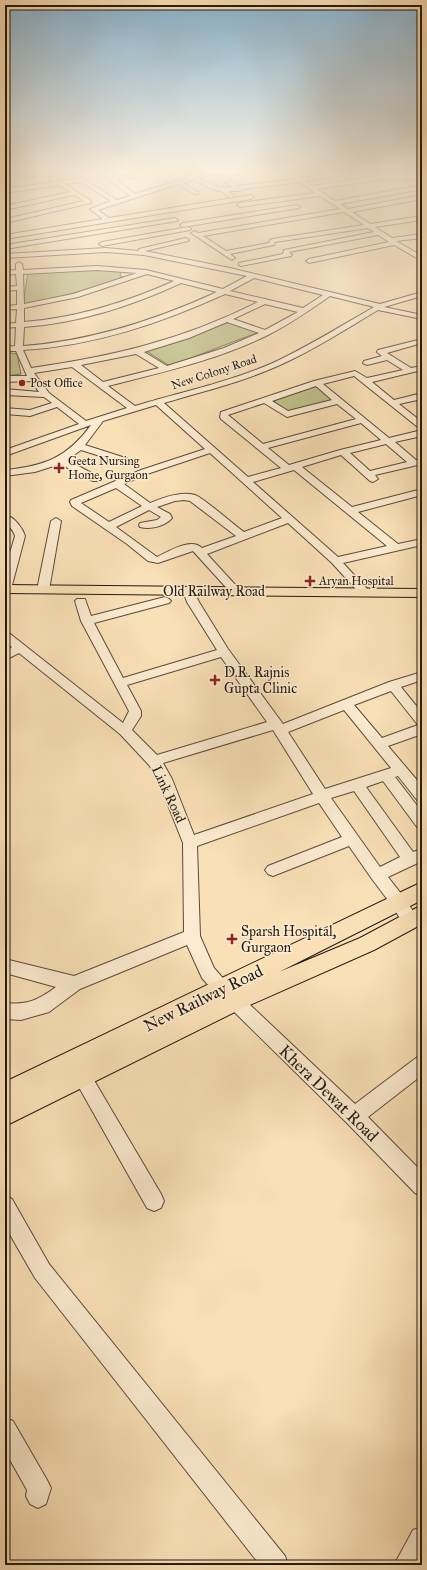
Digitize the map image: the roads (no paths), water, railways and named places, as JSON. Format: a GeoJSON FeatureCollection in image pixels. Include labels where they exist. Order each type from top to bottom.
{"type":"FeatureCollection","features":[{"type":"Feature","properties":{"kind":"main road","name":"Old Railway Road"},"geometry":{"type":"LineString","coordinates":[[5,590],[422,601]]}},
{"type":"Feature","properties":{"kind":"main road","name":"Old Railway Road"},"geometry":{"type":"LineString","coordinates":[[5,600],[165,601],[191,596],[236,592],[422,594]]}},
{"type":"Feature","properties":{"kind":"main road","name":"New Railway Road"},"geometry":{"type":"LineString","coordinates":[[5,1114],[82,1076],[338,933],[422,890]]}},
{"type":"Feature","properties":{"kind":"main road","name":"New Railway Road"},"geometry":{"type":"LineString","coordinates":[[5,1094],[228,995],[367,944],[416,917]]}},
{"type":"Feature","properties":{"kind":"street"},"geometry":{"type":"LineString","coordinates":[[5,247],[24,244]]}},
{"type":"Feature","properties":{"kind":"street"},"geometry":{"type":"LineString","coordinates":[[101,244],[104,247],[174,258],[230,270],[379,307],[422,316]]}},
{"type":"Feature","properties":{"kind":"street"},"geometry":{"type":"LineString","coordinates":[[6,254],[18,255],[104,247],[115,244]]}},
{"type":"Feature","properties":{"kind":"street"},"geometry":{"type":"LineString","coordinates":[[139,252],[146,248],[165,244]]}},
{"type":"Feature","properties":{"kind":"street"},"geometry":{"type":"LineString","coordinates":[[212,244],[241,264]]}},
{"type":"Feature","properties":{"kind":"street"},"geometry":{"type":"LineString","coordinates":[[225,253],[271,244]]}},
{"type":"Feature","properties":{"kind":"street"},"geometry":{"type":"LineString","coordinates":[[230,270],[241,264],[289,255],[286,252],[322,244]]}},
{"type":"Feature","properties":{"kind":"street"},"geometry":{"type":"LineString","coordinates":[[308,261],[379,244]]}},
{"type":"Feature","properties":{"kind":"street"},"geometry":{"type":"LineString","coordinates":[[398,244],[421,257]]}},
{"type":"Feature","properties":{"kind":"street"},"geometry":{"type":"LineString","coordinates":[[407,250],[422,248]]}},
{"type":"Feature","properties":{"kind":"street"},"geometry":{"type":"LineString","coordinates":[[18,255],[21,288],[19,349],[30,375],[46,395],[85,424]]}},
{"type":"Feature","properties":{"kind":"street"},"geometry":{"type":"LineString","coordinates":[[5,308],[68,299],[146,272],[174,258]]}},
{"type":"Feature","properties":{"kind":"street"},"geometry":{"type":"LineString","coordinates":[[5,273],[97,268],[146,272],[304,311]]}},
{"type":"Feature","properties":{"kind":"street"},"geometry":{"type":"LineString","coordinates":[[280,275],[288,280],[289,284]]}},
{"type":"Feature","properties":{"kind":"street"},"geometry":{"type":"LineString","coordinates":[[5,349],[19,349],[89,338],[124,329],[175,313],[226,291],[252,276]]}},
{"type":"Feature","properties":{"kind":"street"},"geometry":{"type":"LineString","coordinates":[[5,326],[19,326],[62,320],[117,306],[156,292],[182,280]]}},
{"type":"Feature","properties":{"kind":"street"},"geometry":{"type":"LineString","coordinates":[[5,289],[21,288]]}},
{"type":"Feature","properties":{"kind":"street"},"geometry":{"type":"LineString","coordinates":[[102,385],[167,369],[238,345],[266,333],[304,311],[329,294]]}},
{"type":"Feature","properties":{"kind":"street","name":"New Colony Road"},"geometry":{"type":"LineString","coordinates":[[5,452],[100,419],[241,378],[276,364],[379,307],[422,294]]}},
{"type":"Feature","properties":{"kind":"street"},"geometry":{"type":"LineString","coordinates":[[5,379],[30,375],[137,351],[177,339],[228,320],[265,301]]}},
{"type":"Feature","properties":{"kind":"street"},"geometry":{"type":"LineString","coordinates":[[228,320],[266,333]]}},
{"type":"Feature","properties":{"kind":"street"},"geometry":{"type":"LineString","coordinates":[[410,371],[382,353],[382,351],[422,341]]}},
{"type":"Feature","properties":{"kind":"street"},"geometry":{"type":"LineString","coordinates":[[137,351],[167,369]]}},
{"type":"Feature","properties":{"kind":"street"},"geometry":{"type":"LineString","coordinates":[[367,363],[388,357]]}},
{"type":"Feature","properties":{"kind":"street"},"geometry":{"type":"LineString","coordinates":[[75,365],[133,409]]}},
{"type":"Feature","properties":{"kind":"street"},"geometry":{"type":"LineString","coordinates":[[365,381],[422,368]]}},
{"type":"Feature","properties":{"kind":"street"},"geometry":{"type":"LineString","coordinates":[[396,548],[352,510],[262,447],[224,415],[226,412],[350,373],[357,374],[422,426]]}},
{"type":"Feature","properties":{"kind":"street"},"geometry":{"type":"LineString","coordinates":[[317,383],[417,462],[370,477],[343,452]]}},
{"type":"Feature","properties":{"kind":"street"},"geometry":{"type":"LineString","coordinates":[[5,392],[46,395]]}},
{"type":"Feature","properties":{"kind":"street"},"geometry":{"type":"LineString","coordinates":[[392,403],[422,396]]}},
{"type":"Feature","properties":{"kind":"street"},"geometry":{"type":"LineString","coordinates":[[265,400],[287,414],[338,401]]}},
{"type":"Feature","properties":{"kind":"street"},"geometry":{"type":"LineString","coordinates":[[158,402],[336,561],[366,594]]}},
{"type":"Feature","properties":{"kind":"street"},"geometry":{"type":"LineString","coordinates":[[11,420],[59,404]]}},
{"type":"Feature","properties":{"kind":"street"},"geometry":{"type":"LineString","coordinates":[[5,411],[30,413]]}},
{"type":"Feature","properties":{"kind":"street"},"geometry":{"type":"LineString","coordinates":[[5,473],[26,471],[60,460],[79,446],[100,419]]}},
{"type":"Feature","properties":{"kind":"street"},"geometry":{"type":"LineString","coordinates":[[262,447],[363,420]]}},
{"type":"Feature","properties":{"kind":"street"},"geometry":{"type":"LineString","coordinates":[[246,481],[343,452],[422,433]]}},
{"type":"Feature","properties":{"kind":"street"},"geometry":{"type":"LineString","coordinates":[[79,446],[132,463]]}},
{"type":"Feature","properties":{"kind":"street"},"geometry":{"type":"LineString","coordinates":[[117,484],[167,518],[138,534],[108,527],[75,502],[144,472],[211,450]]}},
{"type":"Feature","properties":{"kind":"street"},"geometry":{"type":"LineString","coordinates":[[60,460],[96,479]]}},
{"type":"Feature","properties":{"kind":"street"},"geometry":{"type":"LineString","coordinates":[[352,510],[422,492]]}},
{"type":"Feature","properties":{"kind":"street"},"geometry":{"type":"LineString","coordinates":[[108,527],[148,506],[189,496],[244,537]]}},
{"type":"Feature","properties":{"kind":"street"},"geometry":{"type":"LineString","coordinates":[[132,515],[142,522],[138,534],[152,559],[163,559],[189,546],[196,548],[202,552],[236,592]]}},
{"type":"Feature","properties":{"kind":"street"},"geometry":{"type":"LineString","coordinates":[[5,590],[20,536],[19,532],[8,519]]}},
{"type":"Feature","properties":{"kind":"street"},"geometry":{"type":"LineString","coordinates":[[202,552],[290,519]]}},
{"type":"Feature","properties":{"kind":"street"},"geometry":{"type":"LineString","coordinates":[[43,590],[56,521]]}},
{"type":"Feature","properties":{"kind":"street"},"geometry":{"type":"LineString","coordinates":[[336,561],[422,542]]}},
{"type":"Feature","properties":{"kind":"street"},"geometry":{"type":"LineString","coordinates":[[191,596],[224,652],[278,727],[352,840],[377,875],[399,902],[416,917]]}},
{"type":"Feature","properties":{"kind":"street"},"geometry":{"type":"LineString","coordinates":[[82,601],[87,621],[135,710],[134,716],[125,731]]}},
{"type":"Feature","properties":{"kind":"street"},"geometry":{"type":"LineString","coordinates":[[87,621],[165,601]]}},
{"type":"Feature","properties":{"kind":"street","name":"Link Road"},"geometry":{"type":"LineString","coordinates":[[5,636],[125,731],[154,760],[170,790],[190,843],[192,936],[208,973],[228,995]]}},
{"type":"Feature","properties":{"kind":"street"},"geometry":{"type":"LineString","coordinates":[[5,656],[20,648]]}},
{"type":"Feature","properties":{"kind":"street"},"geometry":{"type":"LineString","coordinates":[[120,683],[224,652]]}},
{"type":"Feature","properties":{"kind":"street"},"geometry":{"type":"LineString","coordinates":[[154,760],[278,727],[422,676]]}},
{"type":"Feature","properties":{"kind":"street"},"geometry":{"type":"LineString","coordinates":[[393,685],[422,722]]}},
{"type":"Feature","properties":{"kind":"street"},"geometry":{"type":"LineString","coordinates":[[346,704],[401,770],[420,790]]}},
{"type":"Feature","properties":{"kind":"street"},"geometry":{"type":"LineString","coordinates":[[379,744],[422,729]]}},
{"type":"Feature","properties":{"kind":"street"},"geometry":{"type":"LineString","coordinates":[[190,843],[322,796],[401,770]]}},
{"type":"Feature","properties":{"kind":"street"},"geometry":{"type":"LineString","coordinates":[[386,775],[422,823]]}},
{"type":"Feature","properties":{"kind":"street"},"geometry":{"type":"LineString","coordinates":[[357,785],[416,858],[377,875]]}},
{"type":"Feature","properties":{"kind":"street"},"geometry":{"type":"LineString","coordinates":[[273,870],[352,840]]}},
{"type":"Feature","properties":{"kind":"street"},"geometry":{"type":"LineString","coordinates":[[5,1011],[21,1012],[43,1006],[74,984],[192,936]]}},
{"type":"Feature","properties":{"kind":"street"},"geometry":{"type":"LineString","coordinates":[[5,966],[74,984]]}},
{"type":"Feature","properties":{"kind":"street","name":"Khera Dewat Road"},"geometry":{"type":"LineString","coordinates":[[228,995],[419,1179]]}},
{"type":"Feature","properties":{"kind":"street"},"geometry":{"type":"LineString","coordinates":[[354,1116],[422,1064]]}},
{"type":"Feature","properties":{"kind":"street"},"geometry":{"type":"LineString","coordinates":[[82,1076],[154,1200]]}},
{"type":"Feature","properties":{"kind":"street"},"geometry":{"type":"LineString","coordinates":[[5,1206],[42,1272],[276,1565]]}},
{"type":"Feature","properties":{"kind":"street"},"geometry":{"type":"LineString","coordinates":[[5,1428],[38,1488],[38,1496]]}},
{"type":"Feature","properties":{"kind":"street"},"geometry":{"type":"LineString","coordinates":[[406,1565],[421,1544]]}},
{"type":"Feature","properties":{"kind":"place","name":"Post Office"},"geometry":{"type":"Point","coordinates":[22,383]}},
{"type":"Feature","properties":{"kind":"place","name":"Geeta Nursing Home, Gurgaon"},"geometry":{"type":"Point","coordinates":[59,468]}},
{"type":"Feature","properties":{"kind":"place","name":"Aryan Hospital"},"geometry":{"type":"Point","coordinates":[310,581]}},
{"type":"Feature","properties":{"kind":"place","name":"D.R. Rajnis Gupta Clinic"},"geometry":{"type":"Point","coordinates":[215,680]}},
{"type":"Feature","properties":{"kind":"place","name":"Sparsh Hospital, Gurgaon"},"geometry":{"type":"Point","coordinates":[232,939]}}]}
